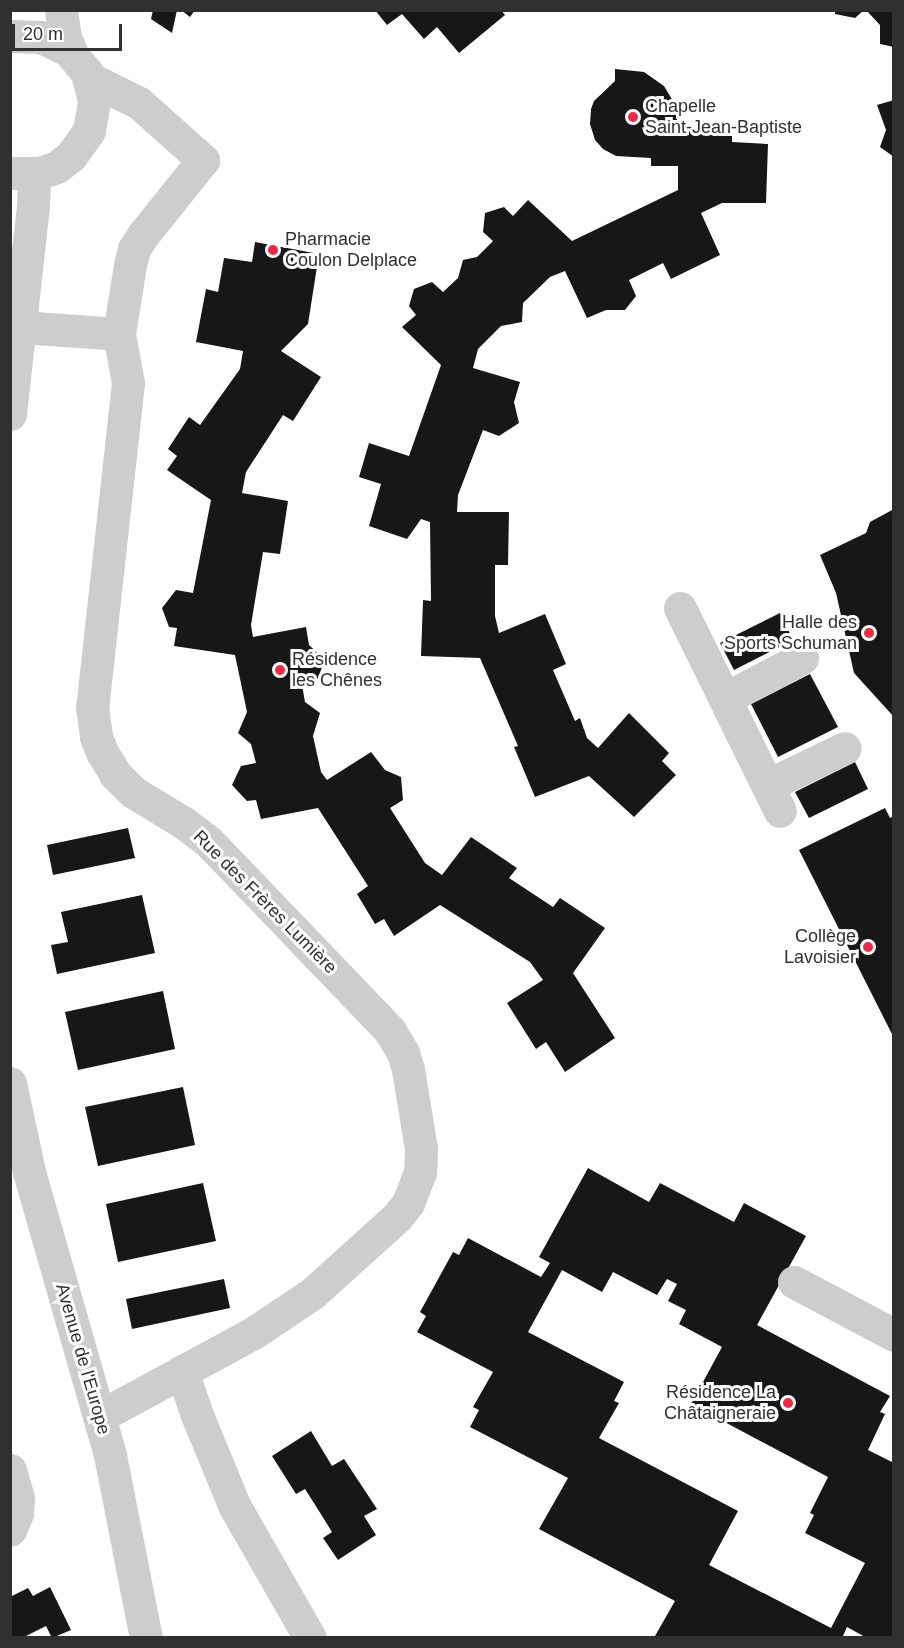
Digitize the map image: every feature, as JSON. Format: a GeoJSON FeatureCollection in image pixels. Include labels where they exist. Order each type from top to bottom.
{"type":"FeatureCollection","features":[{"type":"Feature","properties":{"kind":"street"},"geometry":{"type":"LineString","coordinates":[[10,18],[16,10]]}},
{"type":"Feature","properties":{"kind":"street"},"geometry":{"type":"LineString","coordinates":[[10,414],[33,206],[22,173],[57,166],[84,142],[91,126],[94,108],[81,66],[65,37],[61,10]]}},
{"type":"Feature","properties":{"kind":"street","name":"Rue des Frères Lumière"},"geometry":{"type":"LineString","coordinates":[[10,36],[41,36],[63,46],[81,66],[139,103],[203,160],[154,219],[134,249],[119,334],[128,383],[92,707],[93,724],[102,752],[115,774],[133,792],[184,822],[209,842],[382,1022],[403,1053],[419,1129],[420,1173],[415,1189],[397,1217],[313,1293],[255,1332],[100,1416]]}},
{"type":"Feature","properties":{"kind":"street"},"geometry":{"type":"LineString","coordinates":[[20,327],[119,334]]}},
{"type":"Feature","properties":{"kind":"street"},"geometry":{"type":"LineString","coordinates":[[680,608],[774,798],[845,748]]}},
{"type":"Feature","properties":{"kind":"street"},"geometry":{"type":"LineString","coordinates":[[726,698],[802,658]]}},
{"type":"Feature","properties":{"kind":"street","name":"Avenue de l'Europe"},"geometry":{"type":"LineString","coordinates":[[10,1083],[29,1172],[100,1416],[119,1492],[146,1638]]}},
{"type":"Feature","properties":{"kind":"street"},"geometry":{"type":"LineString","coordinates":[[794,1282],[894,1335]]}},
{"type":"Feature","properties":{"kind":"street"},"geometry":{"type":"LineString","coordinates":[[182,1371],[197,1415],[235,1507],[310,1638]]}},
{"type":"Feature","properties":{"kind":"street"},"geometry":{"type":"LineString","coordinates":[[10,1470],[18,1498],[17,1513],[10,1530]]}},
{"type":"Feature","properties":{"kind":"building"},"geometry":{"type":"Polygon","coordinates":[[[153,10],[177,10],[172,33],[151,19],[153,10]]]}},
{"type":"Feature","properties":{"kind":"building"},"geometry":{"type":"Polygon","coordinates":[[[181,10],[195,10],[190,17],[181,10]]]}},
{"type":"Feature","properties":{"kind":"building"},"geometry":{"type":"Polygon","coordinates":[[[375,10],[501,10],[505,15],[459,53],[437,27],[424,39],[402,14],[387,25],[375,10]]]}},
{"type":"Feature","properties":{"kind":"building"},"geometry":{"type":"Polygon","coordinates":[[[835,10],[864,10],[855,18],[835,14],[835,10]]]}},
{"type":"Feature","properties":{"kind":"building"},"geometry":{"type":"Polygon","coordinates":[[[866,10],[894,10],[894,47],[880,44],[880,25],[866,10]]]}},
{"type":"Feature","properties":{"kind":"building"},"geometry":{"type":"Polygon","coordinates":[[[615,69],[644,72],[664,86],[673,101],[679,129],[732,130],[732,142],[768,144],[766,203],[722,203],[701,213],[720,255],[671,279],[663,263],[629,280],[636,296],[625,310],[606,310],[587,318],[565,271],[550,277],[523,303],[522,322],[501,326],[478,349],[473,368],[520,382],[514,402],[519,423],[499,436],[483,430],[458,495],[457,512],[509,512],[508,565],[495,565],[495,616],[499,633],[545,614],[566,664],[553,670],[575,721],[580,718],[587,738],[598,748],[629,713],[669,753],[662,761],[676,775],[634,817],[589,776],[535,797],[514,747],[518,746],[480,658],[421,656],[423,600],[431,601],[430,522],[421,519],[407,539],[369,526],[381,484],[359,477],[369,443],[409,456],[441,365],[402,327],[416,315],[409,306],[414,289],[432,282],[443,292],[458,278],[463,260],[477,257],[493,241],[483,232],[485,213],[504,207],[513,216],[528,200],[572,241],[678,190],[678,166],[651,166],[651,158],[616,156],[603,149],[595,140],[590,124],[591,109],[594,101],[615,81],[615,69]]]}},
{"type":"Feature","properties":{"kind":"building"},"geometry":{"type":"Polygon","coordinates":[[[894,100],[894,157],[880,147],[886,130],[877,105],[894,100]]]}},
{"type":"Feature","properties":{"kind":"building","name":"Résidence les Chênes"},"geometry":{"type":"Polygon","coordinates":[[[255,242],[319,254],[308,324],[281,351],[321,377],[293,421],[283,415],[246,472],[242,493],[288,501],[280,554],[263,552],[251,625],[253,637],[306,627],[309,645],[325,660],[317,680],[302,685],[305,702],[320,713],[313,736],[321,772],[327,780],[371,752],[385,770],[401,777],[403,800],[390,808],[425,863],[442,875],[471,837],[517,868],[509,878],[553,907],[560,898],[605,928],[573,973],[615,1038],[565,1072],[546,1042],[536,1049],[507,1003],[543,980],[530,962],[440,905],[394,936],[384,919],[375,924],[357,894],[368,886],[318,808],[261,819],[256,800],[247,801],[232,785],[241,766],[256,763],[251,744],[238,733],[247,712],[235,655],[174,646],[177,628],[169,627],[162,608],[176,590],[193,593],[211,500],[167,470],[177,456],[168,449],[189,417],[200,425],[240,369],[243,351],[196,342],[206,289],[218,292],[224,258],[252,262],[255,242]]]}},
{"type":"Feature","properties":{"kind":"building","name":"Halle des Sports Schuman"},"geometry":{"type":"Polygon","coordinates":[[[894,509],[894,717],[854,673],[836,593],[820,555],[866,533],[870,522],[894,509]]]}},
{"type":"Feature","properties":{"kind":"building"},"geometry":{"type":"Polygon","coordinates":[[[780,613],[793,640],[734,670],[720,643],[780,613]]]}},
{"type":"Feature","properties":{"kind":"building"},"geometry":{"type":"Polygon","coordinates":[[[810,674],[838,727],[778,757],[751,704],[810,674]]]}},
{"type":"Feature","properties":{"kind":"building"},"geometry":{"type":"Polygon","coordinates":[[[855,762],[868,789],[809,818],[795,792],[855,762]]]}},
{"type":"Feature","properties":{"kind":"building","name":"Collège Lavoisier"},"geometry":{"type":"Polygon","coordinates":[[[885,808],[890,818],[894,816],[894,1038],[799,850],[885,808]]]}},
{"type":"Feature","properties":{"kind":"building"},"geometry":{"type":"Polygon","coordinates":[[[128,828],[135,858],[53,875],[47,845],[128,828]]]}},
{"type":"Feature","properties":{"kind":"building"},"geometry":{"type":"Polygon","coordinates":[[[142,895],[155,953],[57,974],[51,945],[68,942],[61,912],[142,895]]]}},
{"type":"Feature","properties":{"kind":"building"},"geometry":{"type":"Polygon","coordinates":[[[163,991],[175,1049],[78,1070],[65,1012],[163,991]]]}},
{"type":"Feature","properties":{"kind":"building"},"geometry":{"type":"Polygon","coordinates":[[[183,1087],[195,1145],[98,1166],[85,1107],[183,1087]]]}},
{"type":"Feature","properties":{"kind":"building","name":"Résidence La Châtaigneraie"},"geometry":{"type":"Polygon","coordinates":[[[588,1168],[649,1202],[660,1183],[734,1222],[744,1203],[806,1236],[757,1325],[890,1396],[880,1412],[885,1414],[868,1450],[894,1463],[894,1638],[867,1638],[847,1627],[842,1638],[655,1636],[675,1601],[539,1529],[568,1478],[470,1427],[479,1410],[473,1407],[493,1372],[417,1332],[426,1316],[420,1312],[453,1252],[459,1255],[468,1238],[541,1277],[550,1263],[539,1257],[588,1168]],[[562,1270],[528,1332],[624,1382],[614,1401],[619,1403],[599,1438],[738,1511],[709,1565],[831,1628],[865,1563],[805,1533],[814,1515],[810,1513],[828,1477],[691,1404],[722,1347],[679,1324],[686,1310],[668,1301],[677,1284],[667,1279],[657,1295],[613,1272],[602,1292],[562,1270]]]}},
{"type":"Feature","properties":{"kind":"building"},"geometry":{"type":"Polygon","coordinates":[[[203,1183],[216,1241],[118,1262],[106,1204],[203,1183]]]}},
{"type":"Feature","properties":{"kind":"building"},"geometry":{"type":"Polygon","coordinates":[[[224,1279],[230,1308],[132,1329],[126,1299],[224,1279]]]}},
{"type":"Feature","properties":{"kind":"building"},"geometry":{"type":"Polygon","coordinates":[[[311,1431],[332,1466],[344,1459],[377,1509],[364,1516],[376,1535],[338,1560],[323,1538],[332,1532],[319,1511],[305,1489],[296,1494],[272,1456],[311,1431]]]}},
{"type":"Feature","properties":{"kind":"building"},"geometry":{"type":"Polygon","coordinates":[[[50,1587],[71,1630],[52,1638],[46,1626],[22,1638],[10,1638],[10,1597],[28,1588],[33,1596],[50,1587]]]}},
{"type":"Feature","properties":{"kind":"place","name":"Chapelle Saint-Jean-Baptiste"},"geometry":{"type":"Point","coordinates":[633,117]}},
{"type":"Feature","properties":{"kind":"place","name":"Pharmacie Coulon Delplace"},"geometry":{"type":"Point","coordinates":[273,250]}},
{"type":"Feature","properties":{"kind":"place","name":"Halle des Sports Schuman"},"geometry":{"type":"Point","coordinates":[869,633]}},
{"type":"Feature","properties":{"kind":"place","name":"Résidence les Chênes"},"geometry":{"type":"Point","coordinates":[280,670]}},
{"type":"Feature","properties":{"kind":"place","name":"Collège Lavoisier"},"geometry":{"type":"Point","coordinates":[868,947]}},
{"type":"Feature","properties":{"kind":"place","name":"Résidence La Châtaigneraie"},"geometry":{"type":"Point","coordinates":[788,1403]}}]}
